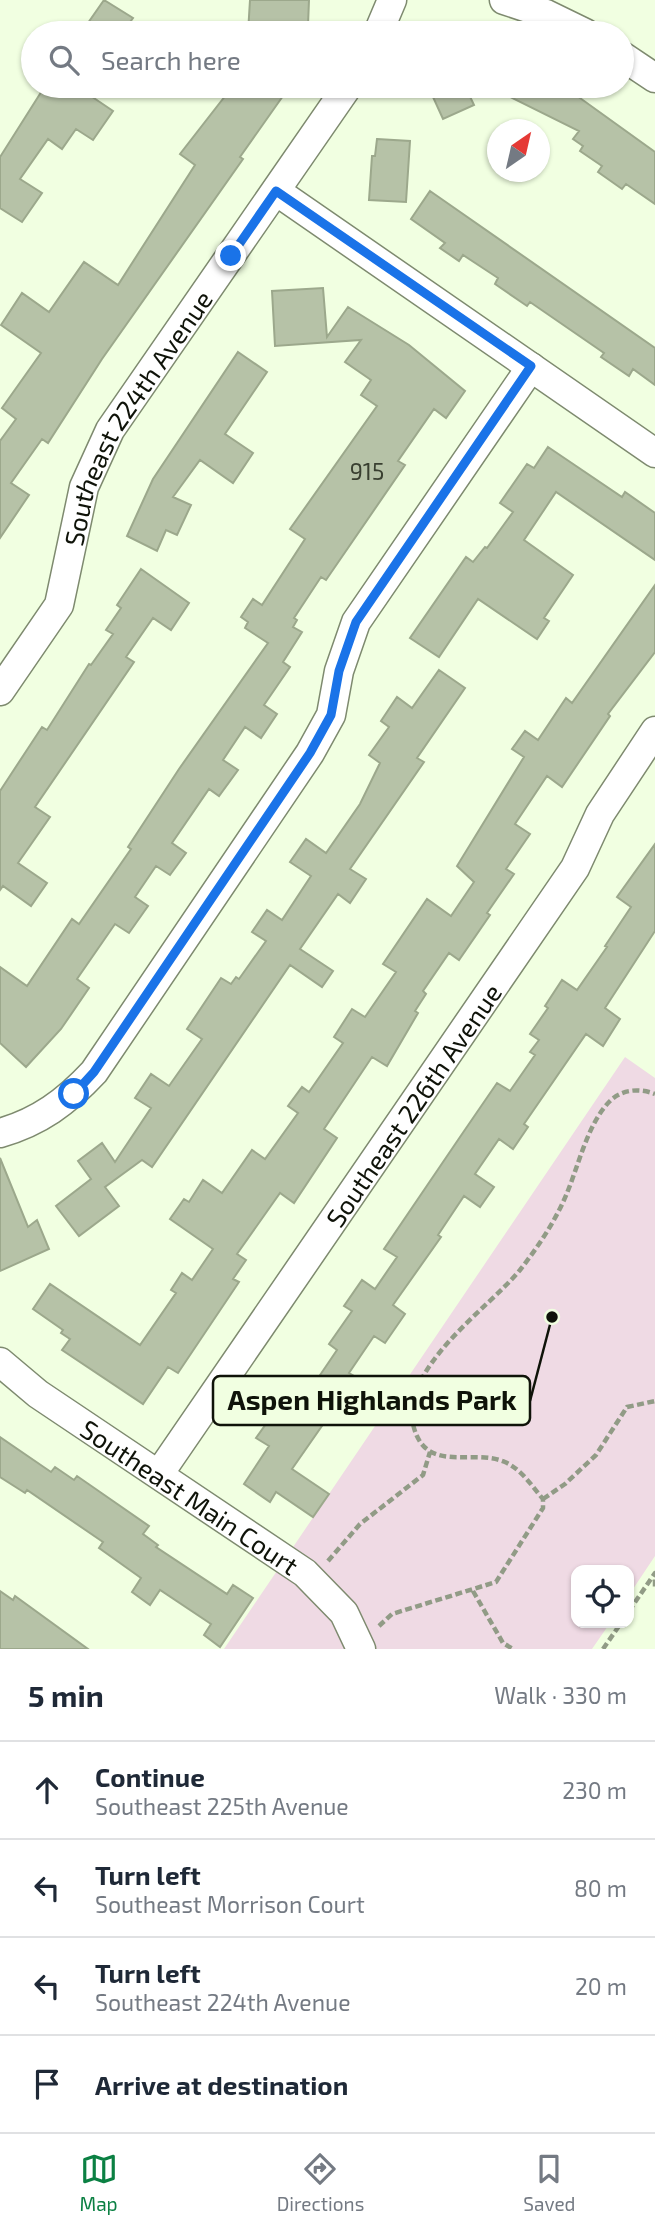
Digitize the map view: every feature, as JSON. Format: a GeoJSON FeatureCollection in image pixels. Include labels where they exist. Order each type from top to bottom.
{"type":"FeatureCollection","features":[{"type":"Feature","properties":{"kind":"street"},"geometry":{"type":"LineString","coordinates":[[383,21],[392,0]]}},
{"type":"Feature","properties":{"kind":"street"},"geometry":{"type":"LineString","coordinates":[[504,0],[560,21]]}},
{"type":"Feature","properties":{"kind":"street"},"geometry":{"type":"LineString","coordinates":[[634,64],[655,78]]}},
{"type":"Feature","properties":{"kind":"street","name":"Southeast 224th Avenue"},"geometry":{"type":"LineString","coordinates":[[0,691],[59,605],[84,487],[110,430],[340,98]]}},
{"type":"Feature","properties":{"kind":"street"},"geometry":{"type":"LineString","coordinates":[[276,191],[655,453]]}},
{"type":"Feature","properties":{"kind":"street"},"geometry":{"type":"LineString","coordinates":[[0,1133],[24,1126],[51,1112],[94,1072],[310,753],[331,715],[339,671],[356,622],[531,366]]}},
{"type":"Feature","properties":{"kind":"street","name":"Southeast 226th Avenue"},"geometry":{"type":"LineString","coordinates":[[159,1474],[575,867],[600,814],[655,731]]}},
{"type":"Feature","properties":{"kind":"street","name":"Southeast Main Court"},"geometry":{"type":"LineString","coordinates":[[0,1362],[38,1394],[312,1578],[344,1614],[359,1643]]}},
{"type":"Feature","properties":{"kind":"path"},"geometry":{"type":"LineString","coordinates":[[359,1643],[392,1614],[496,1582],[543,1507],[543,1499],[519,1470],[506,1462],[442,1458],[430,1452],[419,1439],[413,1420],[417,1393],[426,1373],[446,1343],[500,1293],[537,1246],[561,1206],[608,1103],[632,1091],[655,1094]]}},
{"type":"Feature","properties":{"kind":"path"},"geometry":{"type":"LineString","coordinates":[[543,1499],[596,1455],[627,1407],[655,1401]]}},
{"type":"Feature","properties":{"kind":"path"},"geometry":{"type":"LineString","coordinates":[[312,1578],[360,1524],[422,1475],[430,1452]]}},
{"type":"Feature","properties":{"kind":"path"},"geometry":{"type":"LineString","coordinates":[[655,1573],[655,1588]]}},
{"type":"Feature","properties":{"kind":"path"},"geometry":{"type":"LineString","coordinates":[[634,1604],[655,1573]]}},
{"type":"Feature","properties":{"kind":"path"},"geometry":{"type":"LineString","coordinates":[[473,1591],[503,1643],[513,1649]]}},
{"type":"Feature","properties":{"kind":"path"},"geometry":{"type":"LineString","coordinates":[[603,1649],[618,1628]]}},
{"type":"Feature","properties":{"kind":"shaded area"},"geometry":{"type":"Polygon","coordinates":[[[625,1057],[655,1078],[655,1556],[634,1588],[634,1565],[571,1565],[571,1628],[607,1628],[592,1649],[224,1649],[625,1057]]]}},
{"type":"Feature","properties":{"kind":"building"},"geometry":{"type":"Polygon","coordinates":[[[104,0],[133,18],[131,21],[89,21],[104,0]]]}},
{"type":"Feature","properties":{"kind":"building"},"geometry":{"type":"Polygon","coordinates":[[[250,0],[309,0],[308,21],[249,21],[250,0]]]}},
{"type":"Feature","properties":{"kind":"building"},"geometry":{"type":"Polygon","coordinates":[[[37,98],[94,98],[113,111],[93,140],[76,129],[62,149],[48,139],[20,179],[42,193],[22,222],[0,208],[0,157],[37,98]]]}},
{"type":"Feature","properties":{"kind":"building"},"geometry":{"type":"Polygon","coordinates":[[[224,98],[282,98],[240,157],[243,159],[102,359],[48,443],[42,439],[11,483],[29,495],[0,538],[0,441],[16,419],[2,408],[41,353],[1,325],[22,293],[49,312],[84,262],[118,285],[195,165],[180,154],[224,98]]]}},
{"type":"Feature","properties":{"kind":"building"},"geometry":{"type":"Polygon","coordinates":[[[433,98],[471,98],[474,105],[443,119],[433,98]]]}},
{"type":"Feature","properties":{"kind":"building"},"geometry":{"type":"Polygon","coordinates":[[[512,98],[580,98],[655,152],[655,204],[626,184],[622,189],[598,172],[602,166],[580,151],[583,146],[573,139],[579,131],[512,98]]]}},
{"type":"Feature","properties":{"kind":"building"},"geometry":{"type":"Polygon","coordinates":[[[377,139],[410,141],[406,202],[369,200],[372,156],[375,156],[377,139]]]}},
{"type":"Feature","properties":{"kind":"building"},"geometry":{"type":"Polygon","coordinates":[[[430,191],[655,348],[655,385],[633,369],[629,376],[601,357],[604,353],[530,302],[527,306],[495,284],[498,278],[463,255],[459,261],[440,248],[445,243],[411,219],[430,191]]]}},
{"type":"Feature","properties":{"kind":"building"},"geometry":{"type":"Polygon","coordinates":[[[323,288],[327,337],[348,307],[409,345],[465,391],[446,418],[434,409],[398,461],[405,465],[326,580],[321,577],[294,618],[297,620],[293,627],[302,632],[283,662],[290,667],[264,705],[277,714],[261,738],[245,727],[223,760],[238,770],[219,796],[209,789],[172,843],[186,853],[170,875],[156,866],[135,897],[148,906],[129,933],[115,924],[77,979],[89,988],[61,1029],[26,1067],[0,1043],[0,967],[27,986],[72,919],[79,924],[131,849],[128,847],[179,769],[268,643],[245,628],[248,622],[241,617],[253,599],[262,605],[305,539],[290,529],[377,406],[361,395],[371,380],[345,362],[361,340],[275,346],[272,291],[323,288]]]}},
{"type":"Feature","properties":{"kind":"building"},"geometry":{"type":"Polygon","coordinates":[[[238,352],[267,372],[225,434],[253,453],[233,483],[200,460],[173,497],[191,505],[177,535],[166,530],[157,551],[127,536],[153,479],[238,352]]]}},
{"type":"Feature","properties":{"kind":"building"},"geometry":{"type":"Polygon","coordinates":[[[548,447],[622,497],[625,492],[655,513],[655,560],[556,492],[524,540],[573,575],[544,618],[549,621],[537,639],[478,599],[439,657],[410,638],[466,557],[473,562],[485,547],[487,548],[513,512],[500,503],[527,464],[534,468],[548,447]]]}},
{"type":"Feature","properties":{"kind":"building"},"geometry":{"type":"Polygon","coordinates":[[[141,569],[189,603],[171,630],[153,618],[126,657],[134,662],[35,807],[50,817],[18,863],[47,883],[31,906],[3,886],[0,890],[0,791],[42,727],[47,730],[89,664],[91,665],[113,634],[106,630],[121,608],[117,605],[141,569]]]}},
{"type":"Feature","properties":{"kind":"building"},"geometry":{"type":"Polygon","coordinates":[[[655,585],[655,652],[608,714],[610,716],[562,787],[547,776],[515,824],[530,834],[506,869],[514,874],[487,913],[490,915],[459,960],[449,953],[423,991],[426,994],[415,1011],[418,1013],[387,1066],[372,1057],[324,1129],[337,1138],[294,1203],[280,1193],[237,1254],[246,1260],[233,1279],[239,1282],[178,1373],[168,1367],[143,1404],[62,1350],[70,1339],[61,1333],[63,1330],[33,1309],[50,1284],[140,1345],[176,1293],[171,1290],[182,1273],[192,1280],[213,1249],[170,1219],[184,1199],[189,1202],[203,1180],[222,1193],[252,1150],[265,1159],[298,1113],[288,1106],[302,1087],[309,1092],[343,1043],[334,1037],[352,1009],[365,1017],[396,972],[383,964],[427,899],[451,916],[474,882],[457,866],[524,757],[512,749],[525,731],[538,740],[566,698],[572,703],[655,585]]]}},
{"type":"Feature","properties":{"kind":"building"},"geometry":{"type":"Polygon","coordinates":[[[439,670],[465,688],[417,758],[424,762],[350,869],[366,879],[350,903],[338,894],[300,949],[333,971],[322,987],[290,965],[152,1167],[142,1160],[105,1187],[119,1206],[79,1236],[56,1206],[91,1179],[78,1161],[102,1143],[115,1162],[151,1108],[135,1098],[151,1074],[169,1086],[202,1039],[187,1029],[221,978],[231,984],[236,977],[239,979],[266,941],[252,932],[267,910],[282,920],[311,876],[290,862],[306,839],[326,853],[360,804],[380,763],[369,755],[389,727],[381,721],[397,697],[412,708],[439,670]]]}},
{"type":"Feature","properties":{"kind":"building"},"geometry":{"type":"Polygon","coordinates":[[[655,844],[655,931],[605,1008],[620,1019],[603,1046],[586,1034],[524,1124],[528,1127],[513,1149],[499,1139],[475,1174],[494,1187],[480,1207],[464,1196],[438,1235],[441,1237],[393,1305],[405,1314],[385,1343],[374,1336],[349,1373],[356,1377],[292,1469],[329,1494],[313,1517],[276,1492],[270,1502],[244,1484],[269,1446],[256,1438],[291,1389],[300,1396],[310,1382],[314,1384],[337,1350],[329,1344],[352,1311],[344,1306],[362,1280],[375,1289],[397,1257],[384,1249],[460,1137],[497,1083],[510,1091],[535,1055],[530,1052],[539,1040],[530,1034],[548,1008],[545,1006],[562,980],[577,990],[607,947],[605,946],[631,907],[617,897],[655,844]]]}},
{"type":"Feature","properties":{"kind":"building"},"geometry":{"type":"Polygon","coordinates":[[[0,1158],[28,1227],[37,1220],[49,1249],[0,1271],[0,1158]]]}},
{"type":"Feature","properties":{"kind":"building"},"geometry":{"type":"Polygon","coordinates":[[[0,1437],[51,1472],[55,1467],[74,1480],[77,1476],[149,1526],[143,1534],[158,1545],[156,1547],[227,1594],[233,1585],[253,1598],[220,1647],[204,1635],[211,1624],[160,1590],[150,1605],[132,1592],[141,1578],[99,1548],[103,1542],[27,1490],[25,1493],[0,1477],[0,1437]]]}},
{"type":"Feature","properties":{"kind":"building"},"geometry":{"type":"Polygon","coordinates":[[[0,1591],[13,1600],[15,1596],[88,1649],[0,1649],[0,1591]]]}},
{"type":"Feature","properties":{"kind":"place","name":"Aspen Highlands Park"},"geometry":{"type":"Point","coordinates":[552,1317]}},
{"type":"Feature","properties":{"kind":"route"},"geometry":{"type":"LineString","coordinates":[[74,1094],[94,1072],[310,753],[331,715],[339,671],[356,622],[531,366],[276,191],[231,256]]}}]}
